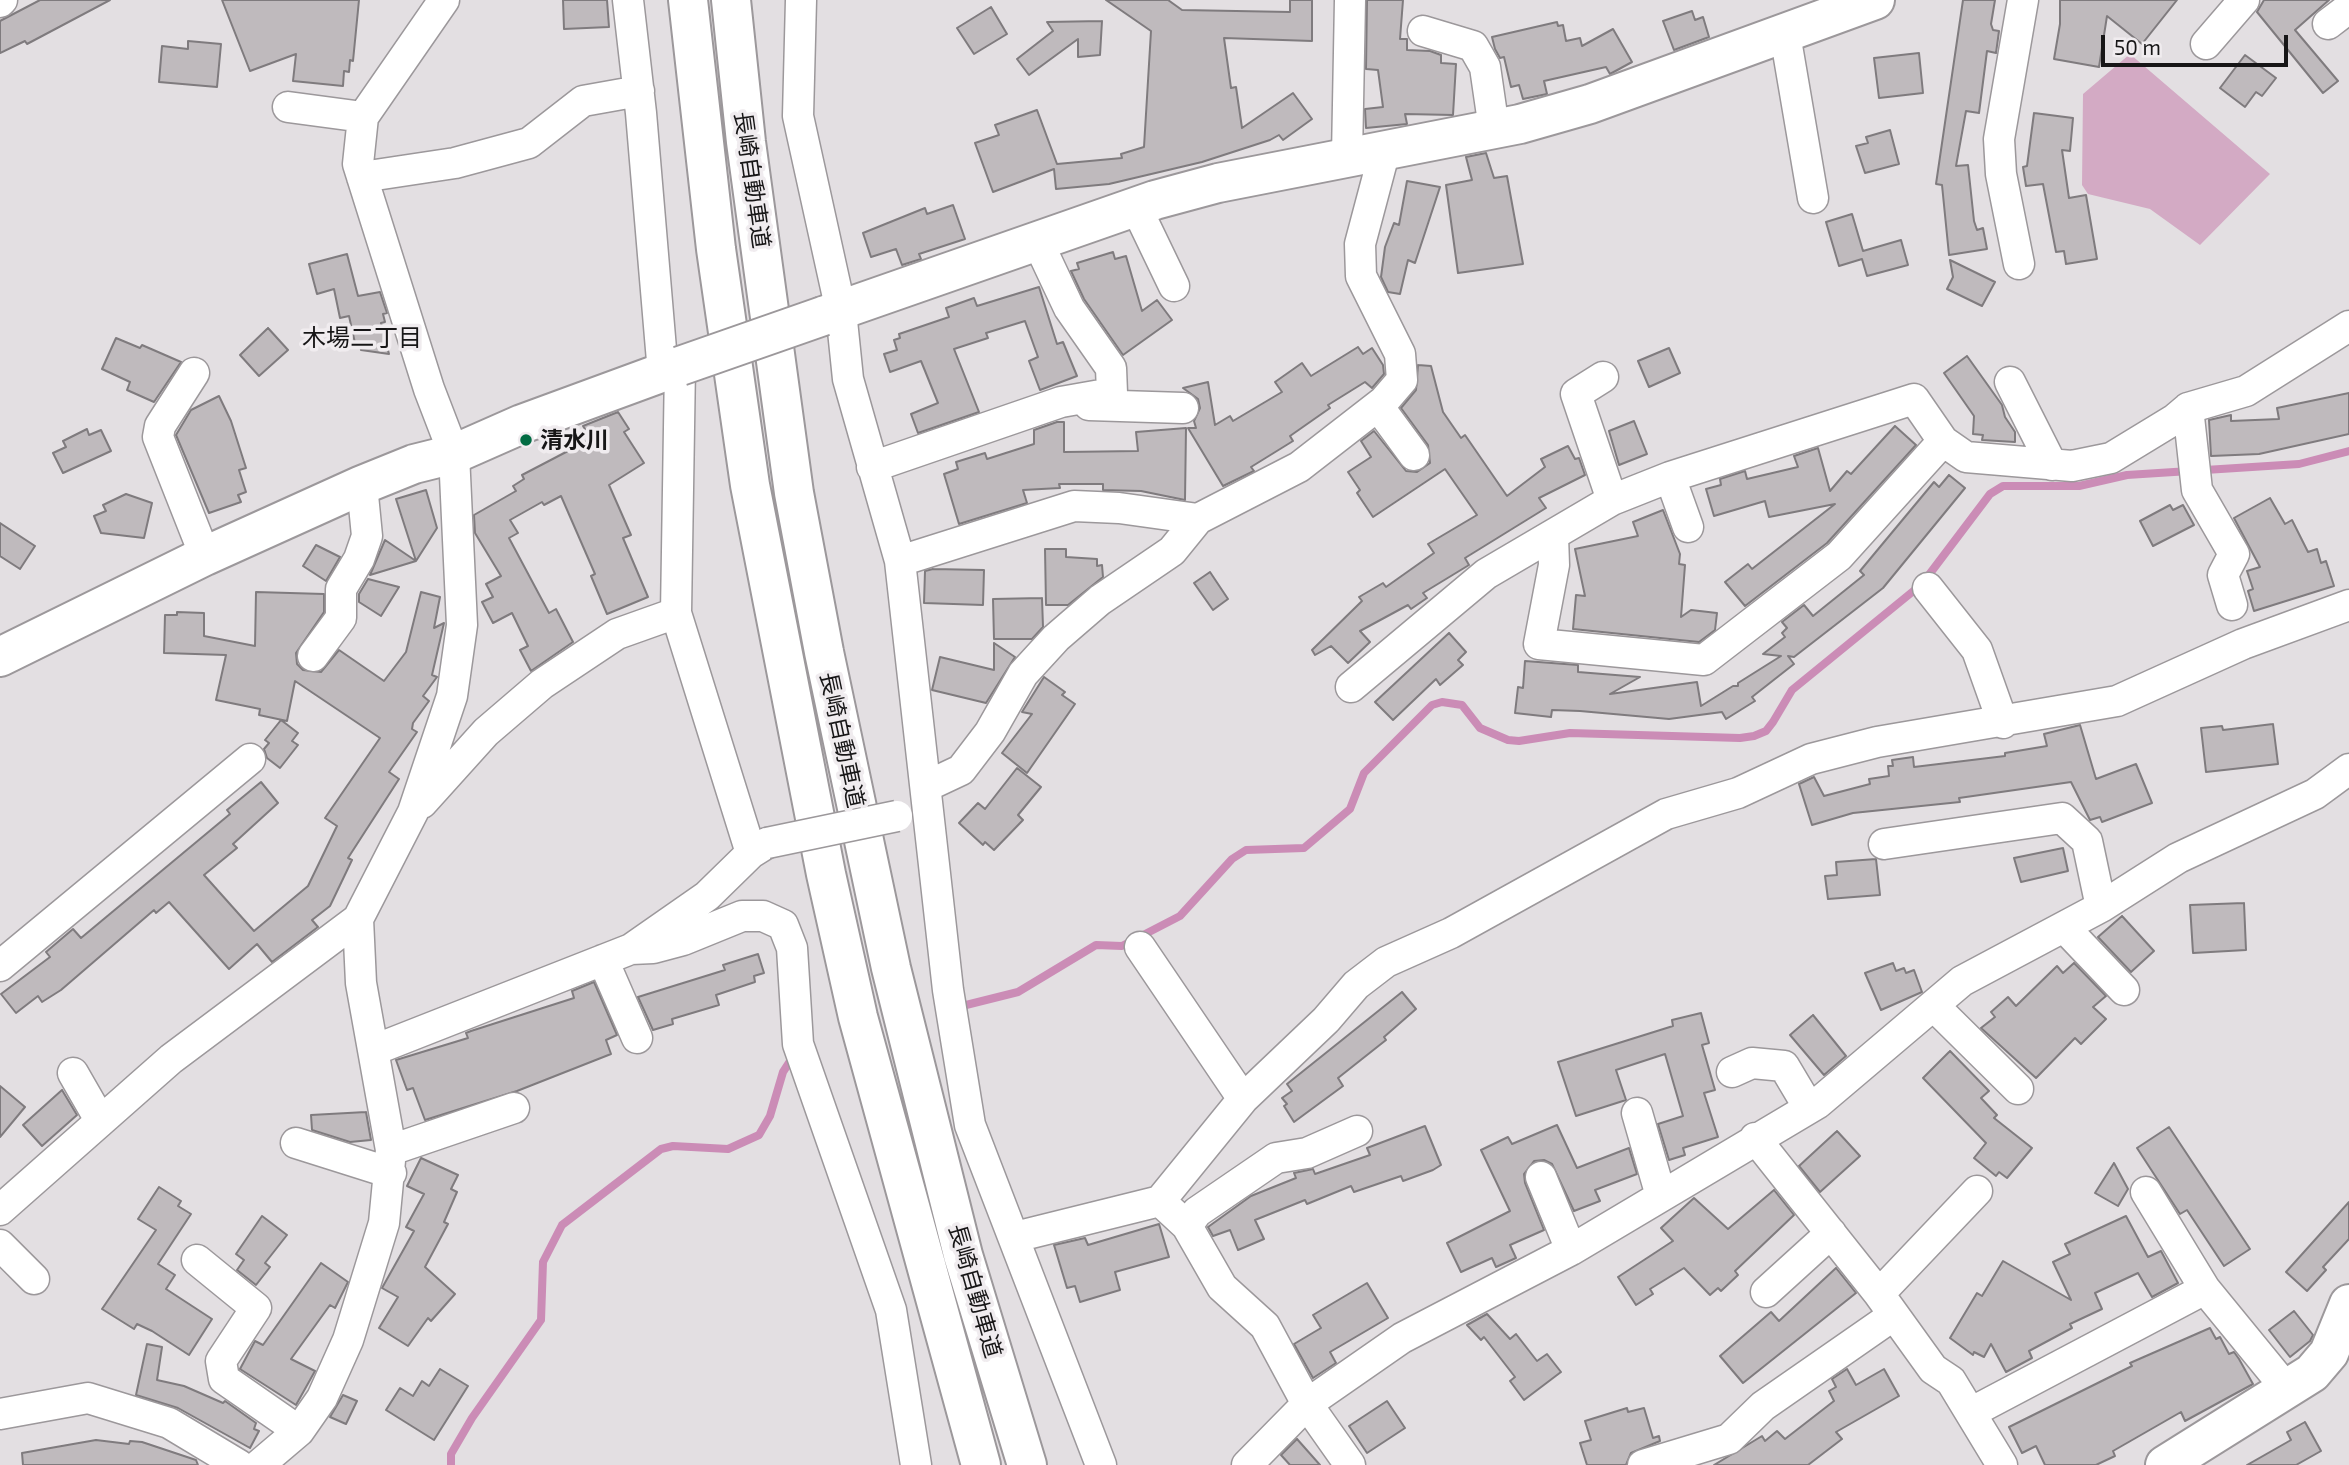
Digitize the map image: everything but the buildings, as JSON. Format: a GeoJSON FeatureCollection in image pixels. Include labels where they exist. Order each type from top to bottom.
{"type":"FeatureCollection","features":[{"type":"Feature","properties":{"kind":"main road","name":"長崎自動車道"},"geometry":{"type":"LineString","coordinates":[[688,0],[716,249],[750,485],[825,874],[858,1017],[981,1465]]}},
{"type":"Feature","properties":{"kind":"main road","name":"長崎自動車道"},"geometry":{"type":"LineString","coordinates":[[731,0],[746,142],[794,493],[824,652],[901,1007],[963,1255],[1027,1465]]}},
{"type":"Feature","properties":{"kind":"main road"},"geometry":{"type":"LineString","coordinates":[[0,657],[205,556],[414,464],[454,454],[522,424],[1037,240],[1218,183],[1494,129],[1590,104],[1875,0]]}},
{"type":"Feature","properties":{"kind":"main road"},"geometry":{"type":"LineString","coordinates":[[2165,1465],[2312,1373],[2329,1353],[2347,1321]]}},
{"type":"Feature","properties":{"kind":"street"},"geometry":{"type":"LineString","coordinates":[[0,1210],[171,1059],[358,919],[413,812],[452,696],[462,625],[454,454],[429,389],[358,164],[363,117],[444,0]]}},
{"type":"Feature","properties":{"kind":"street"},"geometry":{"type":"LineString","coordinates":[[628,0],[672,369],[676,613],[759,848]]}},
{"type":"Feature","properties":{"kind":"street"},"geometry":{"type":"LineString","coordinates":[[801,0],[798,116],[832,314],[900,561],[948,990],[970,1125],[1101,1465]]}},
{"type":"Feature","properties":{"kind":"street"},"geometry":{"type":"LineString","coordinates":[[1347,156],[1350,117],[1350,0]]}},
{"type":"Feature","properties":{"kind":"street"},"geometry":{"type":"LineString","coordinates":[[2019,264],[2001,174],[1999,139],[2023,0]]}},
{"type":"Feature","properties":{"kind":"street"},"geometry":{"type":"LineString","coordinates":[[2206,44],[2244,0]]}},
{"type":"Feature","properties":{"kind":"street"},"geometry":{"type":"LineString","coordinates":[[1423,31],[1473,46],[1485,67],[1494,129]]}},
{"type":"Feature","properties":{"kind":"street"},"geometry":{"type":"LineString","coordinates":[[1785,34],[1813,198]]}},
{"type":"Feature","properties":{"kind":"street"},"geometry":{"type":"LineString","coordinates":[[362,177],[455,163],[529,143],[583,101],[639,91]]}},
{"type":"Feature","properties":{"kind":"street"},"geometry":{"type":"LineString","coordinates":[[288,107],[363,117]]}},
{"type":"Feature","properties":{"kind":"street"},"geometry":{"type":"LineString","coordinates":[[374,1050],[631,949],[707,896],[759,848],[897,816],[928,797],[961,770],[990,732],[1023,674],[1056,638],[1100,600],[1172,551],[1198,519],[1299,467],[1378,406],[1402,380],[1399,354],[1361,276],[1360,244],[1385,150]]}},
{"type":"Feature","properties":{"kind":"street"},"geometry":{"type":"LineString","coordinates":[[1136,207],[1174,286]]}},
{"type":"Feature","properties":{"kind":"street"},"geometry":{"type":"LineString","coordinates":[[872,467],[1061,402],[1112,393],[1111,368],[1069,308],[1037,240]]}},
{"type":"Feature","properties":{"kind":"street"},"geometry":{"type":"LineString","coordinates":[[1350,687],[1486,574],[1612,500],[1670,477],[1914,399],[1943,441],[1966,457],[2072,466],[2110,457],[2175,419],[2188,408],[2246,391],[2349,326]]}},
{"type":"Feature","properties":{"kind":"street"},"geometry":{"type":"LineString","coordinates":[[194,373],[160,426],[158,436],[205,556]]}},
{"type":"Feature","properties":{"kind":"street"},"geometry":{"type":"LineString","coordinates":[[1603,377],[1576,394],[1612,500]]}},
{"type":"Feature","properties":{"kind":"street"},"geometry":{"type":"LineString","coordinates":[[2010,382],[2052,465]]}},
{"type":"Feature","properties":{"kind":"street"},"geometry":{"type":"LineString","coordinates":[[1061,402],[1125,408],[1183,408]]}},
{"type":"Feature","properties":{"kind":"street"},"geometry":{"type":"LineString","coordinates":[[1378,406],[1414,455]]}},
{"type":"Feature","properties":{"kind":"street"},"geometry":{"type":"LineString","coordinates":[[2188,408],[2197,490],[2234,554],[2223,575],[2232,605]]}},
{"type":"Feature","properties":{"kind":"street"},"geometry":{"type":"LineString","coordinates":[[1553,536],[1554,565],[1539,644],[1704,660],[1839,556],[1943,441]]}},
{"type":"Feature","properties":{"kind":"street"},"geometry":{"type":"LineString","coordinates":[[1670,477],[1688,527]]}},
{"type":"Feature","properties":{"kind":"street"},"geometry":{"type":"LineString","coordinates":[[313,656],[341,618],[341,589],[359,559],[360,548],[368,536],[362,485]]}},
{"type":"Feature","properties":{"kind":"street"},"geometry":{"type":"LineString","coordinates":[[900,561],[1074,506],[1119,508],[1198,519]]}},
{"type":"Feature","properties":{"kind":"street"},"geometry":{"type":"LineString","coordinates":[[1928,587],[1978,650],[2003,723]]}},
{"type":"Feature","properties":{"kind":"street"},"geometry":{"type":"LineString","coordinates":[[1015,1237],[1160,1200],[1243,1099],[1326,1020],[1356,985],[1386,962],[1451,933],[1666,814],[1738,793],[1811,759],[1877,742],[2003,723],[2117,701],[2243,644],[2349,605]]}},
{"type":"Feature","properties":{"kind":"street"},"geometry":{"type":"LineString","coordinates":[[413,812],[486,732],[542,684],[617,634],[676,613]]}},
{"type":"Feature","properties":{"kind":"street"},"geometry":{"type":"LineString","coordinates":[[0,966],[250,759]]}},
{"type":"Feature","properties":{"kind":"street"},"geometry":{"type":"LineString","coordinates":[[1247,1465],[1307,1404],[1402,1338],[1571,1250],[1755,1138],[1810,1108],[1962,981],[2101,907],[2178,858],[2315,794],[2349,769]]}},
{"type":"Feature","properties":{"kind":"street"},"geometry":{"type":"LineString","coordinates":[[1884,844],[2062,818],[2088,841],[2101,907]]}},
{"type":"Feature","properties":{"kind":"street"},"geometry":{"type":"LineString","coordinates":[[631,949],[653,948],[682,940],[742,916],[763,916],[783,925],[792,948],[798,1044],[891,1310],[916,1465]]}},
{"type":"Feature","properties":{"kind":"street"},"geometry":{"type":"LineString","coordinates":[[259,1465],[299,1430],[322,1398],[348,1340],[384,1223],[391,1161],[361,983],[358,919]]}},
{"type":"Feature","properties":{"kind":"street"},"geometry":{"type":"LineString","coordinates":[[2064,927],[2124,990]]}},
{"type":"Feature","properties":{"kind":"street"},"geometry":{"type":"LineString","coordinates":[[1140,947],[1243,1099]]}},
{"type":"Feature","properties":{"kind":"street"},"geometry":{"type":"LineString","coordinates":[[603,960],[637,1038]]}},
{"type":"Feature","properties":{"kind":"street"},"geometry":{"type":"LineString","coordinates":[[1934,1006],[2018,1089]]}},
{"type":"Feature","properties":{"kind":"street"},"geometry":{"type":"LineString","coordinates":[[1732,1072],[1752,1063],[1784,1066],[1810,1108]]}},
{"type":"Feature","properties":{"kind":"street"},"geometry":{"type":"LineString","coordinates":[[73,1073],[100,1120]]}},
{"type":"Feature","properties":{"kind":"street"},"geometry":{"type":"LineString","coordinates":[[296,1143],[391,1161],[514,1108]]}},
{"type":"Feature","properties":{"kind":"street"},"geometry":{"type":"LineString","coordinates":[[1637,1114],[1661,1196]]}},
{"type":"Feature","properties":{"kind":"street"},"geometry":{"type":"LineString","coordinates":[[1187,1226],[1197,1212],[1276,1158],[1307,1153],[1357,1131]]}},
{"type":"Feature","properties":{"kind":"street"},"geometry":{"type":"LineString","coordinates":[[1755,1138],[1887,1305],[1933,1369],[1951,1381],[2002,1465]]}},
{"type":"Feature","properties":{"kind":"street"},"geometry":{"type":"LineString","coordinates":[[1541,1177],[1571,1250]]}},
{"type":"Feature","properties":{"kind":"street"},"geometry":{"type":"LineString","coordinates":[[1643,1465],[1729,1439],[1763,1406],[1887,1305],[1976,1191]]}},
{"type":"Feature","properties":{"kind":"street"},"geometry":{"type":"LineString","coordinates":[[2146,1192],[2205,1289],[2286,1388]]}},
{"type":"Feature","properties":{"kind":"street"},"geometry":{"type":"LineString","coordinates":[[1160,1200],[1187,1226],[1222,1287],[1265,1326],[1307,1404],[1350,1465]]}},
{"type":"Feature","properties":{"kind":"street"},"geometry":{"type":"LineString","coordinates":[[1766,1292],[1831,1233]]}},
{"type":"Feature","properties":{"kind":"street"},"geometry":{"type":"LineString","coordinates":[[0,1245],[34,1279]]}},
{"type":"Feature","properties":{"kind":"street"},"geometry":{"type":"LineString","coordinates":[[198,1260],[256,1308],[221,1361],[224,1378],[299,1430]]}},
{"type":"Feature","properties":{"kind":"street"},"geometry":{"type":"LineString","coordinates":[[1972,1412],[2205,1289]]}},
{"type":"Feature","properties":{"kind":"street"},"geometry":{"type":"LineString","coordinates":[[0,1414],[88,1398],[169,1423],[239,1465]]}},
{"type":"Feature","properties":{"kind":"shaded area"},"geometry":{"type":"Polygon","coordinates":[[[2130,54],[2270,174],[2200,245],[2150,209],[2088,194],[2082,185],[2083,94],[2130,54]]]}},
{"type":"Feature","properties":{"kind":"waterway"},"geometry":{"type":"LineString","coordinates":[[958,1007],[1018,992],[1096,945],[1122,946],[1180,916],[1232,859],[1246,850],[1304,848],[1350,809],[1364,773],[1432,705],[1442,702],[1462,705],[1480,728],[1508,740],[1519,741],[1570,733],[1740,738],[1754,736],[1766,731],[1792,690],[1922,584],[1990,494],[2003,486],[2079,486],[2127,475],[2299,464],[2349,451]]}},
{"type":"Feature","properties":{"kind":"waterway"},"geometry":{"type":"LineString","coordinates":[[451,1465],[451,1454],[472,1418],[541,1320],[543,1262],[562,1225],[661,1149],[673,1146],[728,1149],[759,1135],[770,1116],[783,1072],[794,1055]]}},
{"type":"Feature","properties":{"kind":"place","name":"清水川"},"geometry":{"type":"Point","coordinates":[526,440]}},
{"type":"Feature","properties":{"kind":"district","name":"木場二丁目"},"geometry":{"type":"Point","coordinates":[362,338]}}]}
